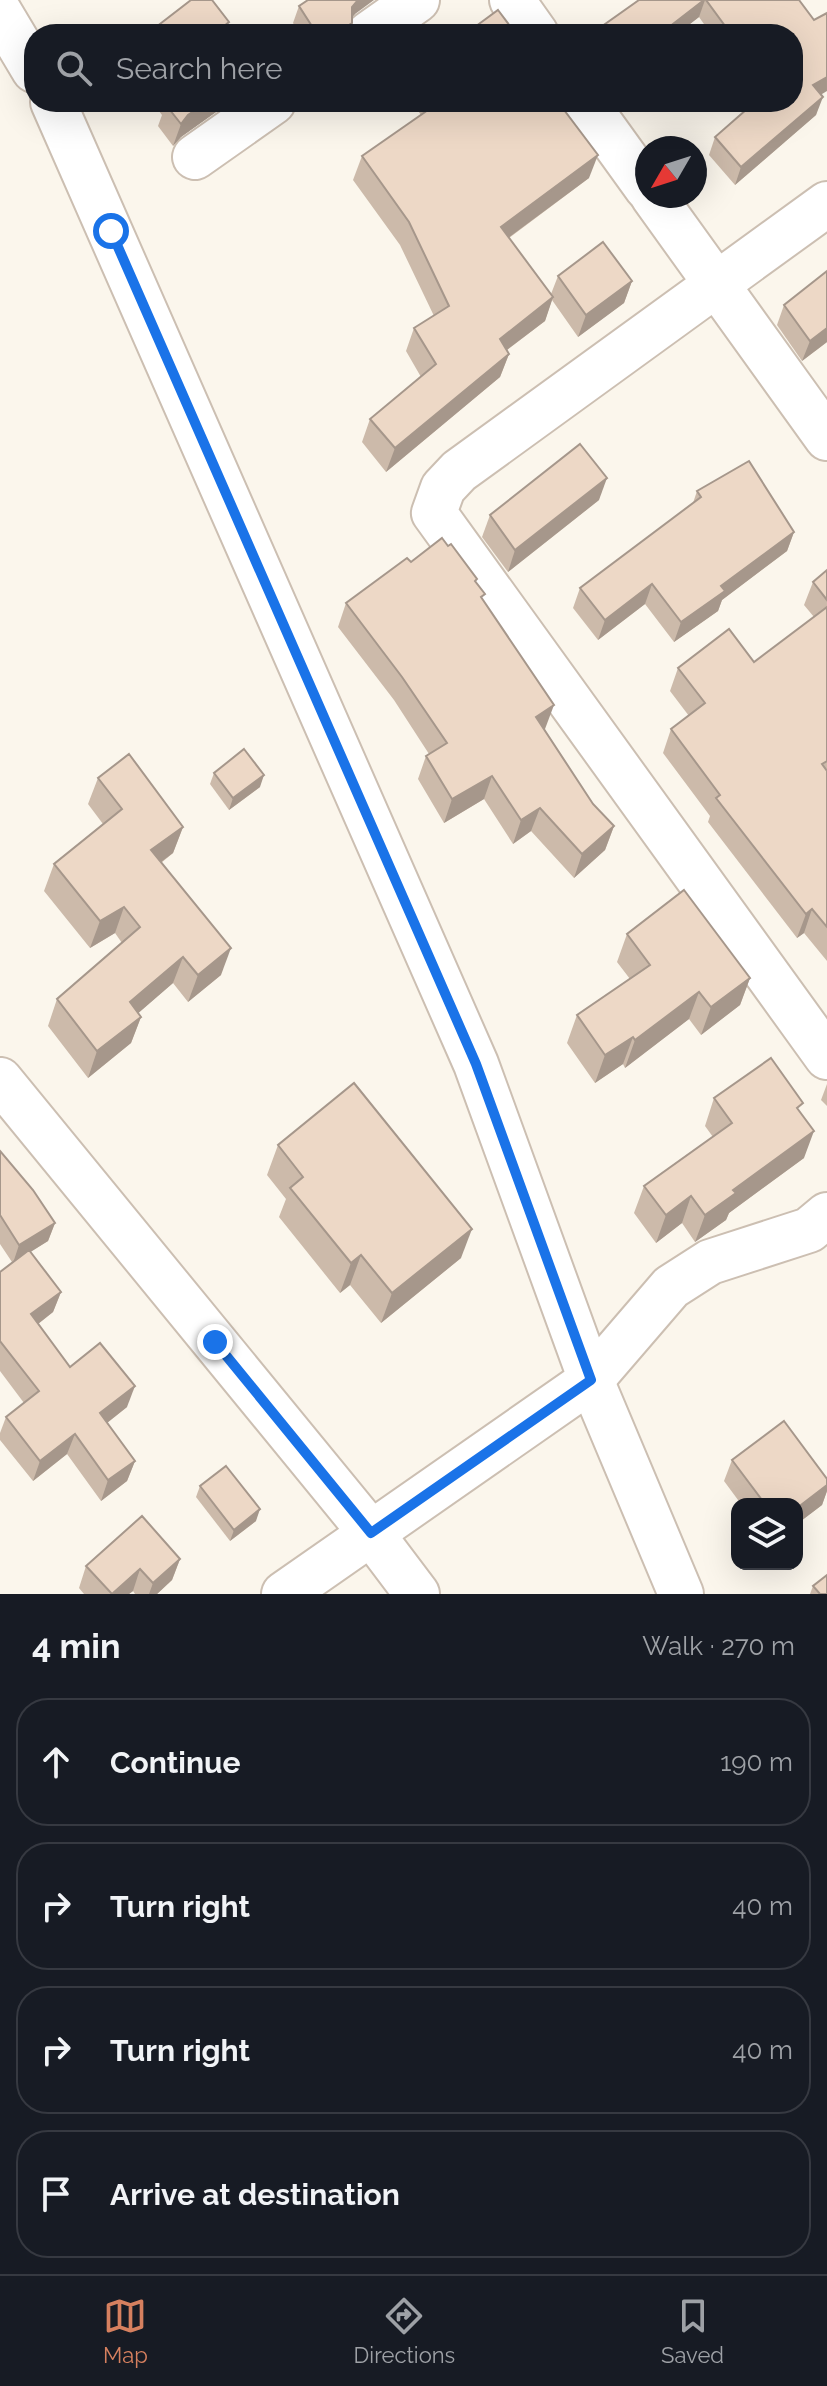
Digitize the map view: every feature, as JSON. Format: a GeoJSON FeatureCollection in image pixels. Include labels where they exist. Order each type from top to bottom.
{"type":"FeatureCollection","features":[{"type":"Feature","properties":{"kind":"street"},"geometry":{"type":"LineString","coordinates":[[383,24],[417,0]]}},
{"type":"Feature","properties":{"kind":"street"},"geometry":{"type":"LineString","coordinates":[[512,0],[529,24]]}},
{"type":"Feature","properties":{"kind":"street"},"geometry":{"type":"LineString","coordinates":[[0,13],[24,53]]}},
{"type":"Feature","properties":{"kind":"street"},"geometry":{"type":"LineString","coordinates":[[57,112],[476,1064],[591,1380],[681,1594]]}},
{"type":"Feature","properties":{"kind":"street"},"geometry":{"type":"LineString","coordinates":[[195,157],[259,112]]}},
{"type":"Feature","properties":{"kind":"street"},"geometry":{"type":"LineString","coordinates":[[592,112],[635,171]]}},
{"type":"Feature","properties":{"kind":"street"},"geometry":{"type":"LineString","coordinates":[[827,204],[459,471],[443,488],[434,513],[827,1057]]}},
{"type":"Feature","properties":{"kind":"street"},"geometry":{"type":"LineString","coordinates":[[662,208],[827,438]]}},
{"type":"Feature","properties":{"kind":"street"},"geometry":{"type":"LineString","coordinates":[[0,1080],[371,1533],[417,1594]]}},
{"type":"Feature","properties":{"kind":"street"},"geometry":{"type":"LineString","coordinates":[[284,1594],[591,1380],[671,1287],[710,1262],[809,1230],[827,1215]]}},
{"type":"Feature","properties":{"kind":"building"},"geometry":{"type":"Polygon","coordinates":[[[191,0],[212,0],[229,22],[227,24],[160,24],[191,0]]]}},
{"type":"Feature","properties":{"kind":"building"},"geometry":{"type":"Polygon","coordinates":[[[308,0],[358,0],[352,7],[350,24],[311,24],[299,6],[308,0]]]}},
{"type":"Feature","properties":{"kind":"building"},"geometry":{"type":"Polygon","coordinates":[[[639,0],[704,0],[673,24],[605,24],[639,0]]]}},
{"type":"Feature","properties":{"kind":"building"},"geometry":{"type":"Polygon","coordinates":[[[706,0],[799,0],[814,20],[827,13],[827,77],[813,85],[823,97],[741,167],[715,137],[744,112],[803,112],[803,24],[724,24],[706,0]]]}},
{"type":"Feature","properties":{"kind":"building"},"geometry":{"type":"Polygon","coordinates":[[[498,10],[508,24],[479,24],[498,10]]]}},
{"type":"Feature","properties":{"kind":"building"},"geometry":{"type":"Polygon","coordinates":[[[172,112],[192,112],[188,115],[181,124],[172,112]]]}},
{"type":"Feature","properties":{"kind":"building"},"geometry":{"type":"Polygon","coordinates":[[[425,112],[566,112],[598,155],[501,227],[553,297],[500,339],[509,354],[395,448],[370,419],[436,364],[414,328],[449,306],[409,222],[362,156],[425,112]]]}},
{"type":"Feature","properties":{"kind":"building"},"geometry":{"type":"Polygon","coordinates":[[[603,242],[632,281],[586,315],[558,276],[603,242]]]}},
{"type":"Feature","properties":{"kind":"building"},"geometry":{"type":"Polygon","coordinates":[[[827,271],[827,328],[810,341],[784,305],[827,271]]]}},
{"type":"Feature","properties":{"kind":"building"},"geometry":{"type":"Polygon","coordinates":[[[580,444],[607,478],[515,550],[490,515],[580,444]]]}},
{"type":"Feature","properties":{"kind":"building"},"geometry":{"type":"Polygon","coordinates":[[[749,461],[794,532],[721,586],[725,591],[681,622],[652,584],[605,620],[580,588],[701,497],[697,491],[749,461]]]}},
{"type":"Feature","properties":{"kind":"building"},"geometry":{"type":"Polygon","coordinates":[[[442,538],[448,546],[451,544],[477,579],[475,581],[485,594],[481,597],[554,705],[536,717],[593,804],[614,826],[582,854],[540,808],[521,820],[492,776],[452,799],[426,756],[447,743],[346,603],[407,558],[411,562],[442,538]]]}},
{"type":"Feature","properties":{"kind":"building"},"geometry":{"type":"Polygon","coordinates":[[[827,570],[827,600],[813,582],[827,570]]]}},
{"type":"Feature","properties":{"kind":"building"},"geometry":{"type":"Polygon","coordinates":[[[827,607],[827,761],[822,764],[827,771],[827,927],[812,909],[806,914],[716,798],[720,795],[671,729],[705,703],[678,668],[729,629],[754,662],[827,607]]]}},
{"type":"Feature","properties":{"kind":"building"},"geometry":{"type":"Polygon","coordinates":[[[244,749],[264,775],[233,798],[214,773],[244,749]]]}},
{"type":"Feature","properties":{"kind":"building"},"geometry":{"type":"Polygon","coordinates":[[[129,754],[183,827],[151,850],[231,948],[198,975],[183,957],[130,1002],[141,1017],[97,1051],[57,999],[140,927],[124,907],[100,921],[54,864],[122,809],[98,778],[129,754]]]}},
{"type":"Feature","properties":{"kind":"building"},"geometry":{"type":"Polygon","coordinates":[[[684,890],[750,978],[711,1007],[699,992],[635,1040],[633,1037],[605,1055],[577,1015],[650,965],[627,934],[684,890]]]}},
{"type":"Feature","properties":{"kind":"building"},"geometry":{"type":"Polygon","coordinates":[[[771,1058],[803,1103],[797,1108],[814,1131],[733,1190],[736,1193],[705,1215],[691,1196],[666,1215],[644,1186],[732,1123],[714,1098],[771,1058]]]}},
{"type":"Feature","properties":{"kind":"building"},"geometry":{"type":"Polygon","coordinates":[[[354,1083],[472,1229],[392,1293],[361,1255],[351,1263],[290,1188],[303,1177],[278,1145],[354,1083]]]}},
{"type":"Feature","properties":{"kind":"building"},"geometry":{"type":"Polygon","coordinates":[[[0,1151],[33,1190],[55,1223],[19,1245],[0,1215],[0,1151]]]}},
{"type":"Feature","properties":{"kind":"building"},"geometry":{"type":"Polygon","coordinates":[[[29,1250],[61,1292],[31,1314],[70,1367],[100,1343],[135,1386],[100,1413],[135,1461],[108,1480],[75,1434],[40,1461],[6,1417],[39,1391],[0,1341],[0,1272],[29,1250]]]}},
{"type":"Feature","properties":{"kind":"building"},"geometry":{"type":"Polygon","coordinates":[[[784,1421],[827,1479],[827,1485],[803,1503],[803,1498],[760,1498],[732,1460],[784,1421]]]}},
{"type":"Feature","properties":{"kind":"building"},"geometry":{"type":"Polygon","coordinates":[[[226,1466],[260,1509],[234,1530],[200,1486],[226,1466]]]}},
{"type":"Feature","properties":{"kind":"building"},"geometry":{"type":"Polygon","coordinates":[[[142,1516],[180,1559],[153,1583],[140,1569],[112,1594],[86,1566],[142,1516]]]}},
{"type":"Feature","properties":{"kind":"building"},"geometry":{"type":"Polygon","coordinates":[[[827,1575],[827,1594],[820,1594],[813,1586],[827,1575]]]}},
{"type":"Feature","properties":{"kind":"route"},"geometry":{"type":"LineString","coordinates":[[111,231],[476,1064],[591,1380],[371,1533],[215,1342]]}}]}
